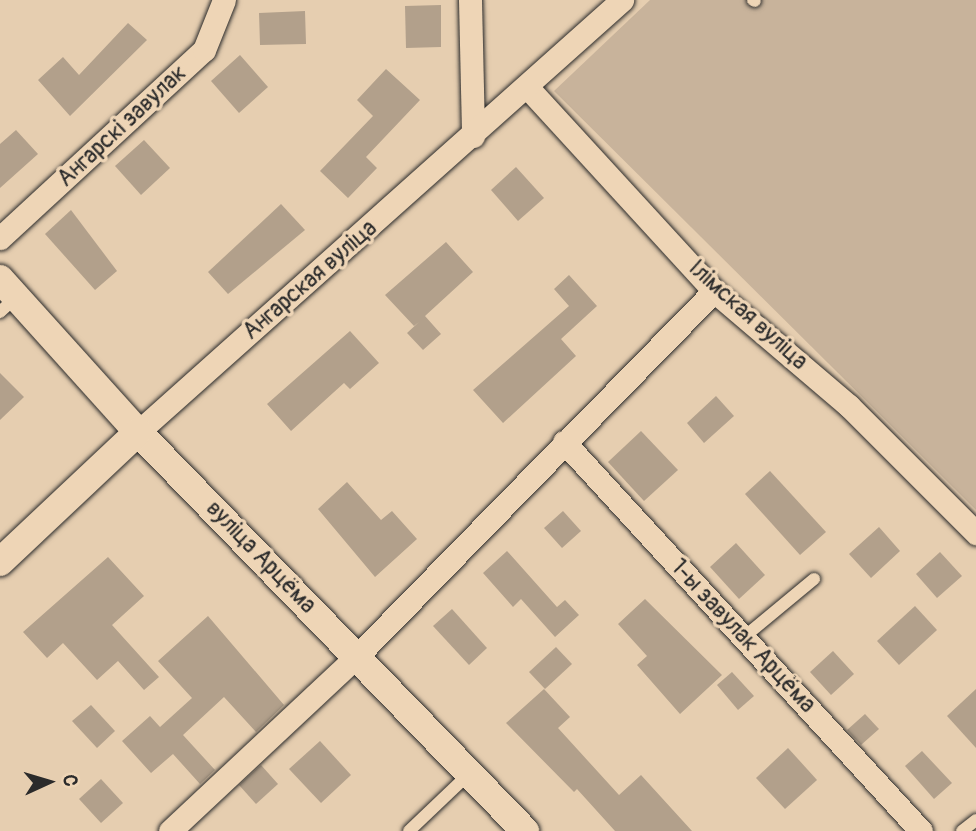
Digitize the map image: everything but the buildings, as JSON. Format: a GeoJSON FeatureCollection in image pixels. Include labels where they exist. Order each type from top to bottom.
{"type":"FeatureCollection","features":[{"type":"Feature","properties":{"kind":"street","name":"Ангарскі завулак"},"geometry":{"type":"LineString","coordinates":[[0,238],[204,50],[223,0]]}},
{"type":"Feature","properties":{"kind":"street"},"geometry":{"type":"LineString","coordinates":[[470,0],[473,136]]}},
{"type":"Feature","properties":{"kind":"street","name":"Ангарская вуліца"},"geometry":{"type":"LineString","coordinates":[[0,562],[138,432],[528,88],[622,0]]}},
{"type":"Feature","properties":{"kind":"street","name":"Ілімская вуліца"},"geometry":{"type":"LineString","coordinates":[[528,88],[714,291],[849,406],[976,533]]}},
{"type":"Feature","properties":{"kind":"street"},"geometry":{"type":"LineString","coordinates":[[170,831],[357,656],[714,291]]}},
{"type":"Feature","properties":{"kind":"street","name":"вуліца Арцёма"},"geometry":{"type":"LineString","coordinates":[[5,296],[470,773],[518,829]]}},
{"type":"Feature","properties":{"kind":"street","name":"1-ы завулак Арцёма"},"geometry":{"type":"LineString","coordinates":[[564,442],[921,831]]}},
{"type":"Feature","properties":{"kind":"lane"},"geometry":{"type":"LineString","coordinates":[[744,637],[814,579]]}},
{"type":"Feature","properties":{"kind":"lane"},"geometry":{"type":"LineString","coordinates":[[409,831],[470,773]]}},
{"type":"Feature","properties":{"kind":"lane"},"geometry":{"type":"LineString","coordinates":[[962,831],[976,820]]}},
{"type":"Feature","properties":{"kind":"shaded area"},"geometry":{"type":"Polygon","coordinates":[[[650,0],[976,0],[976,510],[554,91],[650,0]]]}}]}
